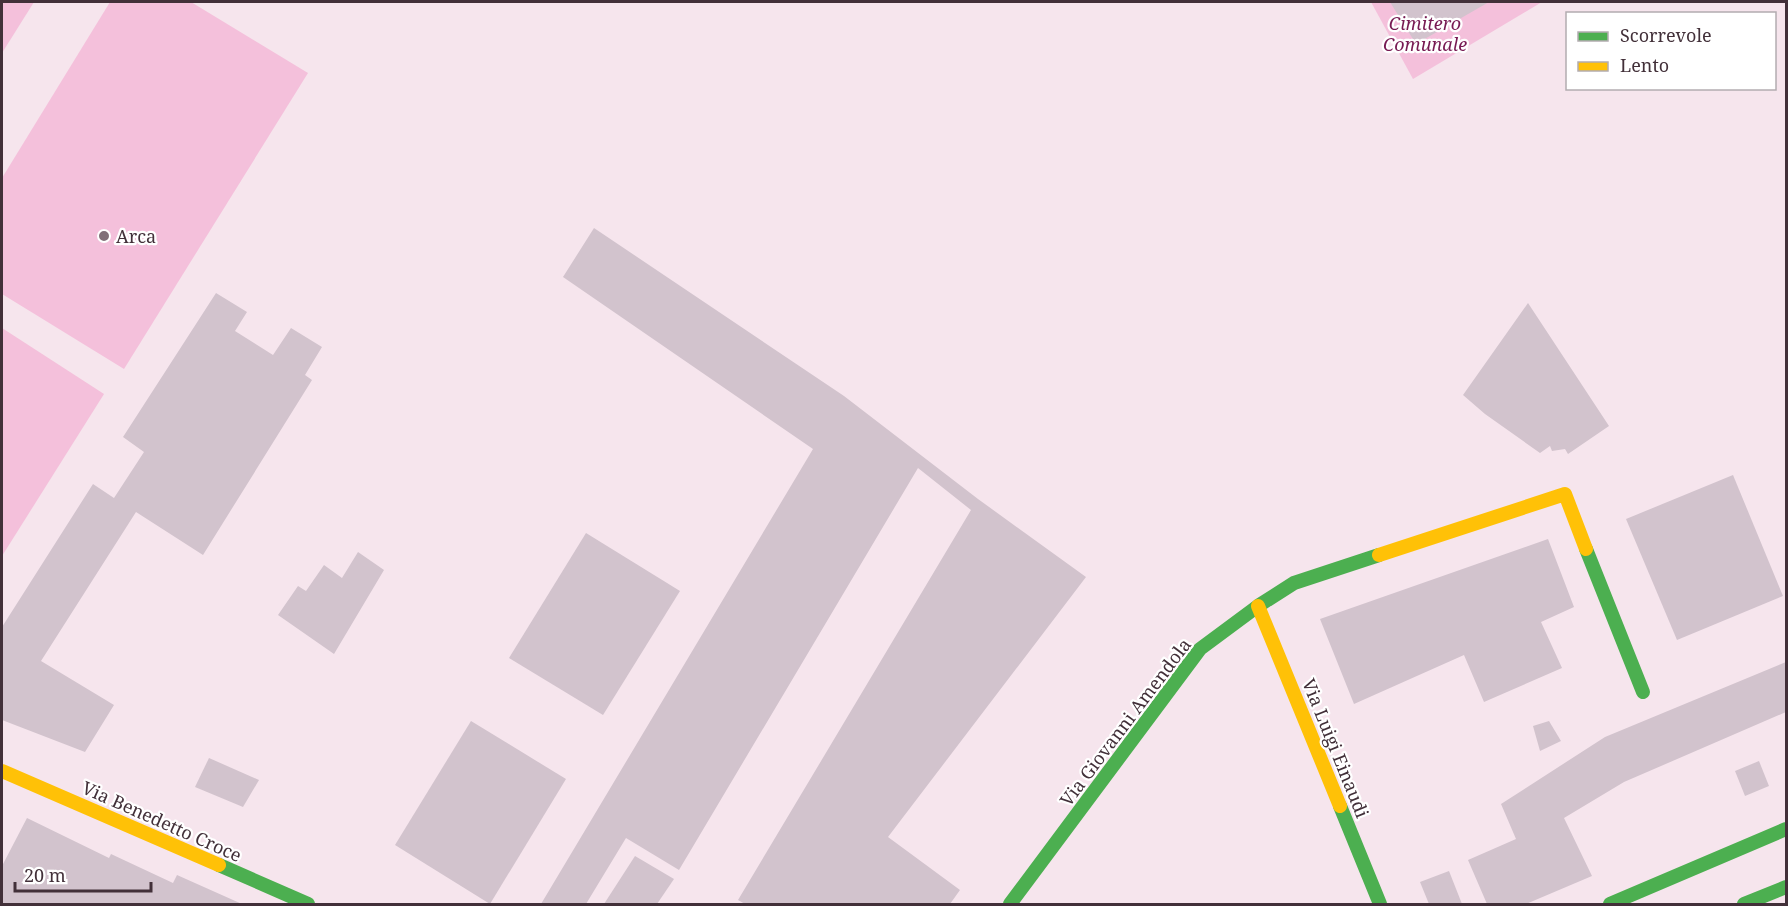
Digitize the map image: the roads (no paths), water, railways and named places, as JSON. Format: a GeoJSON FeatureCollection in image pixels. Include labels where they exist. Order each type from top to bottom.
{"type":"FeatureCollection","features":[{"type":"Feature","properties":{"kind":"street","name":"Via Giovanni Amendola"},"geometry":{"type":"LineString","coordinates":[[1010,904],[1200,649],[1258,606],[1294,583],[1565,494],[1642,692]]}},
{"type":"Feature","properties":{"kind":"street","name":"Via Luigi Einaudi"},"geometry":{"type":"LineString","coordinates":[[1258,606],[1380,904]]}},
{"type":"Feature","properties":{"kind":"street","name":"Via Benedetto Croce"},"geometry":{"type":"LineString","coordinates":[[2,771],[308,904]]}},
{"type":"Feature","properties":{"kind":"street"},"geometry":{"type":"LineString","coordinates":[[1610,904],[1786,829]]}},
{"type":"Feature","properties":{"kind":"street"},"geometry":{"type":"LineString","coordinates":[[1744,904],[1786,887]]}},
{"type":"Feature","properties":{"kind":"place","name":"Arca"},"geometry":{"type":"Point","coordinates":[104,236]}},
{"type":"Feature","properties":{"kind":"park label","name":"Cimitero Comunale"},"geometry":{"type":"Point","coordinates":[1425,33]}}]}
